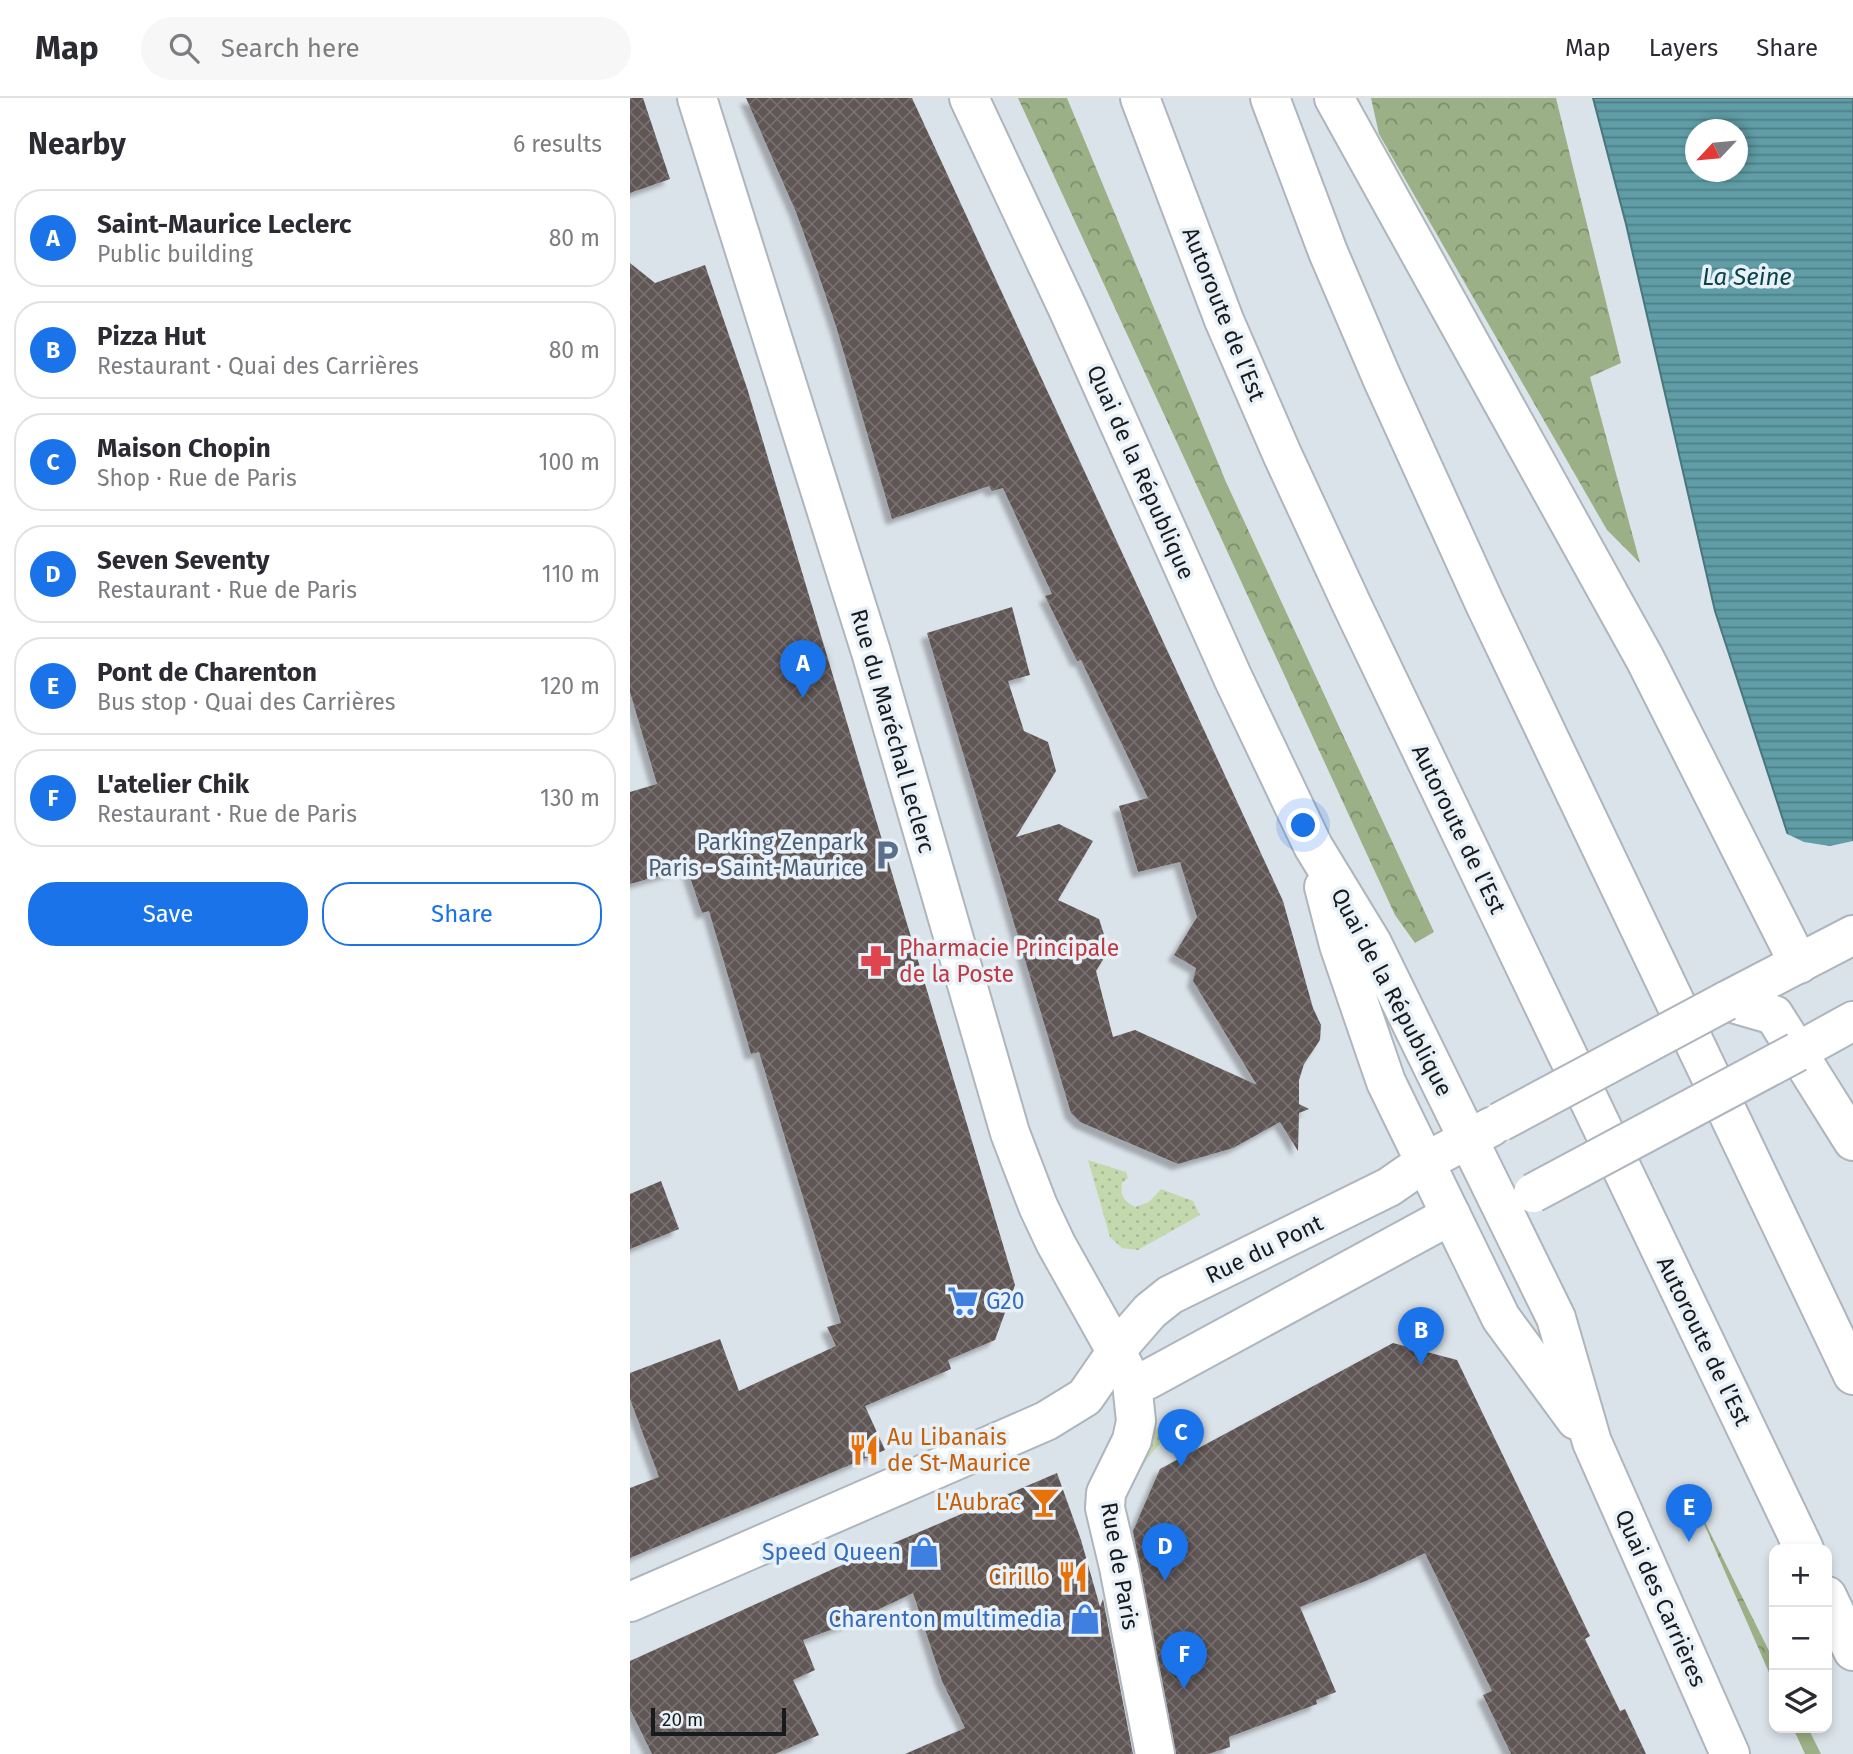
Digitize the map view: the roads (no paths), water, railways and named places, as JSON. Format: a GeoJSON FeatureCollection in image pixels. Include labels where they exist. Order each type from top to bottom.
{"type":"FeatureCollection","features":[{"type":"Feature","properties":{"kind":"main road","name":"Rue du Maréchal Leclerc"},"geometry":{"type":"LineString","coordinates":[[697,98],[871,652],[1010,1133],[1056,1244],[1124,1367]]}},
{"type":"Feature","properties":{"kind":"main road","name":"Quai de la République"},"geometry":{"type":"LineString","coordinates":[[969,98],[1068,309],[1233,678],[1313,846],[1484,1130]]}},
{"type":"Feature","properties":{"kind":"main road","name":"Autoroute de l’Est"},"geometry":{"type":"LineString","coordinates":[[1140,98],[1224,320],[1282,454],[1802,1544]]}},
{"type":"Feature","properties":{"kind":"main road"},"geometry":{"type":"LineString","coordinates":[[1270,98],[1339,277],[1474,579],[1853,1375]]}},
{"type":"Feature","properties":{"kind":"main road"},"geometry":{"type":"LineString","coordinates":[[1334,98],[1645,659],[1799,964],[1774,1015]]}},
{"type":"Feature","properties":{"kind":"main road","name":"Quai de la République"},"geometry":{"type":"LineString","coordinates":[[1313,846],[1339,945],[1386,1082],[1451,1215]]}},
{"type":"Feature","properties":{"kind":"main road","name":"Rue du Pont"},"geometry":{"type":"LineString","coordinates":[[630,1602],[1046,1421],[1085,1397],[1124,1367],[1150,1311],[1170,1295],[1389,1187],[1425,1162],[1853,935]]}},
{"type":"Feature","properties":{"kind":"main road"},"geometry":{"type":"LineString","coordinates":[[1726,1002],[1774,1015],[1853,1141]]}},
{"type":"Feature","properties":{"kind":"main road"},"geometry":{"type":"LineString","coordinates":[[1124,1367],[1147,1380],[1451,1215],[1517,1200],[1851,1026]]}},
{"type":"Feature","properties":{"kind":"main road","name":"Quai des Carrières"},"geometry":{"type":"LineString","coordinates":[[1484,1130],[1517,1200],[1556,1318],[1592,1442],[1730,1754]]}},
{"type":"Feature","properties":{"kind":"main road","name":"Quai des Carrières"},"geometry":{"type":"LineString","coordinates":[[1451,1215],[1502,1318],[1592,1442]]}},
{"type":"Feature","properties":{"kind":"main road","name":"Rue de Paris"},"geometry":{"type":"LineString","coordinates":[[1124,1367],[1136,1421],[1132,1440],[1106,1493],[1105,1508],[1155,1754]]}},
{"type":"Feature","properties":{"kind":"main road"},"geometry":{"type":"LineString","coordinates":[[1832,1607],[1853,1651]]}},
{"type":"Feature","properties":{"kind":"water","name":"La Seine"},"geometry":{"type":"Polygon","coordinates":[[[1593,98],[1853,98],[1853,952],[1788,835],[1715,611],[1626,224],[1593,98]]]}},
{"type":"Feature","properties":{"kind":"place","name":"Saint-Maurice Leclerc"},"geometry":{"type":"Point","coordinates":[803,698]}},
{"type":"Feature","properties":{"kind":"place","name":"Parking Zenpark Paris - Saint-Maurice"},"geometry":{"type":"Point","coordinates":[887,855]}},
{"type":"Feature","properties":{"kind":"place","name":"Pharmacie Principale de la Poste"},"geometry":{"type":"Point","coordinates":[876,961]}},
{"type":"Feature","properties":{"kind":"place","name":"G20"},"geometry":{"type":"Point","coordinates":[963,1301]}},
{"type":"Feature","properties":{"kind":"place","name":"Pizza Hut"},"geometry":{"type":"Point","coordinates":[1421,1365]}},
{"type":"Feature","properties":{"kind":"place","name":"Au Libanais de St-Maurice"},"geometry":{"type":"Point","coordinates":[864,1450]}},
{"type":"Feature","properties":{"kind":"place","name":"Maison Chopin"},"geometry":{"type":"Point","coordinates":[1181,1467]}},
{"type":"Feature","properties":{"kind":"place","name":"L'Aubrac"},"geometry":{"type":"Point","coordinates":[1044,1502]}},
{"type":"Feature","properties":{"kind":"place","name":"Pont de Charenton"},"geometry":{"type":"Point","coordinates":[1689,1542]}},
{"type":"Feature","properties":{"kind":"place","name":"Speed Queen"},"geometry":{"type":"Point","coordinates":[924,1552]}},
{"type":"Feature","properties":{"kind":"place","name":"Cirillo"},"geometry":{"type":"Point","coordinates":[1073,1577]}},
{"type":"Feature","properties":{"kind":"place","name":"Seven Seventy"},"geometry":{"type":"Point","coordinates":[1165,1581]}},
{"type":"Feature","properties":{"kind":"place","name":"Charenton multimedia"},"geometry":{"type":"Point","coordinates":[1085,1619]}},
{"type":"Feature","properties":{"kind":"place","name":"L'atelier Chik"},"geometry":{"type":"Point","coordinates":[1184,1689]}}]}
